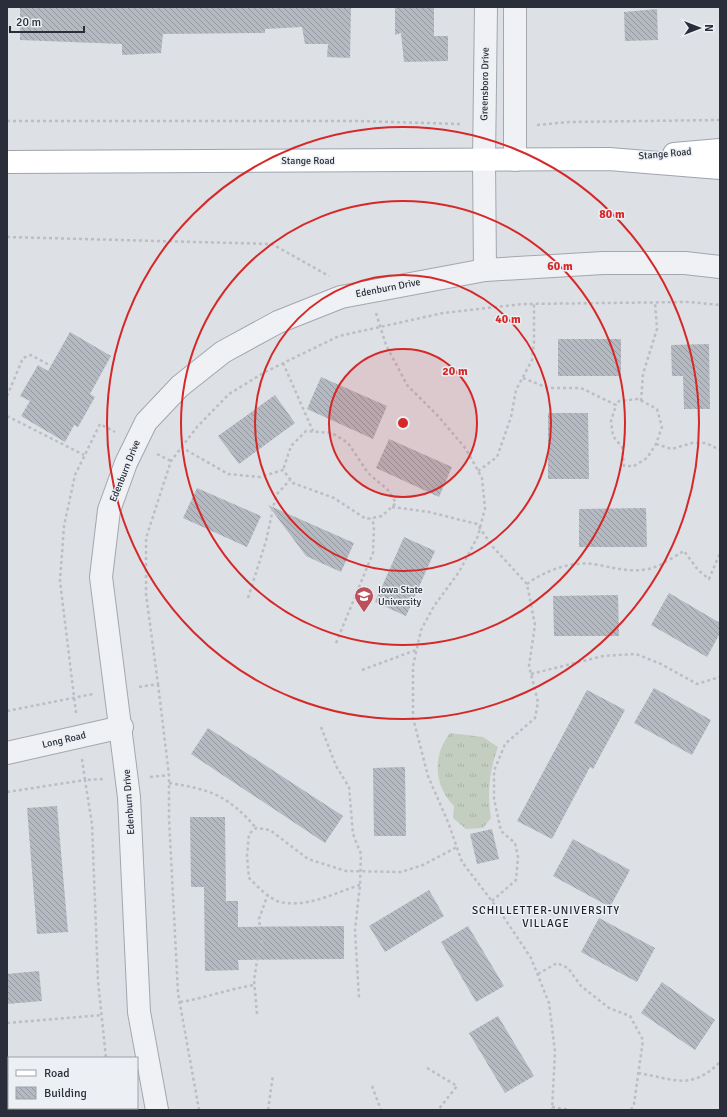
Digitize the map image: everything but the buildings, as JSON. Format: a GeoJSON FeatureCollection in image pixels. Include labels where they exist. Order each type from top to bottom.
{"type":"FeatureCollection","features":[{"type":"Feature","properties":{"kind":"main road","name":"Stange Road"},"geometry":{"type":"LineString","coordinates":[[7,162],[609,159],[720,150]]}},
{"type":"Feature","properties":{"kind":"main road","name":"Stange Road"},"geometry":{"type":"LineString","coordinates":[[609,159],[720,168]]}},
{"type":"Feature","properties":{"kind":"street","name":"Greensboro Drive"},"geometry":{"type":"LineString","coordinates":[[485,270],[484,160],[486,7]]}},
{"type":"Feature","properties":{"kind":"street"},"geometry":{"type":"LineString","coordinates":[[515,7],[515,160]]}},
{"type":"Feature","properties":{"kind":"street","name":"Edenburn Drive"},"geometry":{"type":"LineString","coordinates":[[157,1110],[139,1012],[130,797],[122,727],[101,577],[109,510],[126,462],[146,422],[180,386],[223,352],[278,322],[341,298],[485,270],[603,263],[685,263],[720,267]]}},
{"type":"Feature","properties":{"kind":"street","name":"Long Road"},"geometry":{"type":"LineString","coordinates":[[7,753],[122,727]]}},
{"type":"Feature","properties":{"kind":"path"},"geometry":{"type":"LineString","coordinates":[[533,126],[569,122],[720,120]]}},
{"type":"Feature","properties":{"kind":"path"},"geometry":{"type":"LineString","coordinates":[[7,121],[360,121],[464,125]]}},
{"type":"Feature","properties":{"kind":"path"},"geometry":{"type":"LineString","coordinates":[[7,237],[272,244],[359,294],[374,307],[386,345],[407,385],[438,416],[466,449],[482,478],[485,508],[478,536],[460,572],[434,606],[421,630],[413,666],[413,718],[428,776],[462,862],[492,901],[532,958],[549,1003],[555,1052],[552,1108],[571,1110]]}},
{"type":"Feature","properties":{"kind":"path"},"geometry":{"type":"LineString","coordinates":[[641,401],[643,374],[657,329],[655,302]]}},
{"type":"Feature","properties":{"kind":"path"},"geometry":{"type":"LineString","coordinates":[[199,1110],[180,1002],[169,818],[169,783],[146,594],[146,538],[171,461],[197,427],[229,394],[265,372],[339,336],[443,313],[534,303],[655,302],[720,305]]}},
{"type":"Feature","properties":{"kind":"path"},"geometry":{"type":"LineString","coordinates":[[478,471],[496,457],[511,417],[516,390],[532,360],[534,342],[534,303]]}},
{"type":"Feature","properties":{"kind":"path"},"geometry":{"type":"LineString","coordinates":[[7,396],[23,358],[31,354],[51,366]]}},
{"type":"Feature","properties":{"kind":"path"},"geometry":{"type":"LineString","coordinates":[[283,363],[313,431]]}},
{"type":"Feature","properties":{"kind":"path"},"geometry":{"type":"LineString","coordinates":[[523,378],[548,388],[581,388],[616,405]]}},
{"type":"Feature","properties":{"kind":"path"},"geometry":{"type":"LineString","coordinates":[[638,399],[641,401],[657,409],[662,427],[656,444],[647,458],[634,466],[624,466],[622,447],[613,436],[611,421],[616,405],[619,401],[638,399]]}},
{"type":"Feature","properties":{"kind":"path"},"geometry":{"type":"LineString","coordinates":[[7,416],[84,455]]}},
{"type":"Feature","properties":{"kind":"path"},"geometry":{"type":"LineString","coordinates":[[306,431],[332,433],[348,444],[368,473],[388,490],[396,503],[382,516],[366,519],[334,498],[293,483],[282,470],[291,446],[306,431]]}},
{"type":"Feature","properties":{"kind":"path"},"geometry":{"type":"LineString","coordinates":[[656,444],[672,449],[692,443],[706,443],[720,450]]}},
{"type":"Feature","properties":{"kind":"path"},"geometry":{"type":"LineString","coordinates":[[181,448],[228,474],[260,477],[282,470]]}},
{"type":"Feature","properties":{"kind":"path"},"geometry":{"type":"LineString","coordinates":[[248,598],[266,541],[276,495],[290,480]]}},
{"type":"Feature","properties":{"kind":"path"},"geometry":{"type":"LineString","coordinates":[[392,507],[429,512],[477,524],[493,546],[527,584],[535,625],[529,666],[538,702],[535,718],[505,744],[494,771],[494,799],[501,831],[515,844],[518,857],[516,880],[492,901]]}},
{"type":"Feature","properties":{"kind":"path"},"geometry":{"type":"LineString","coordinates":[[336,643],[373,553],[374,527],[372,518]]}},
{"type":"Feature","properties":{"kind":"path"},"geometry":{"type":"LineString","coordinates":[[527,584],[540,574],[568,566],[592,564],[619,570],[649,569],[684,552],[698,570],[709,579],[720,553]]}},
{"type":"Feature","properties":{"kind":"path"},"geometry":{"type":"LineString","coordinates":[[362,670],[417,650]]}},
{"type":"Feature","properties":{"kind":"path"},"geometry":{"type":"LineString","coordinates":[[532,674],[603,656],[636,654],[661,664],[697,684],[720,677]]}},
{"type":"Feature","properties":{"kind":"path"},"geometry":{"type":"LineString","coordinates":[[7,711],[116,690],[158,684]]}},
{"type":"Feature","properties":{"kind":"path"},"geometry":{"type":"LineString","coordinates":[[321,727],[336,766],[349,787],[353,834],[361,854],[360,885],[355,930],[359,998]]}},
{"type":"Feature","properties":{"kind":"path"},"geometry":{"type":"LineString","coordinates":[[7,792],[85,780],[92,824],[98,981],[106,1057]]}},
{"type":"Feature","properties":{"kind":"path"},"geometry":{"type":"LineString","coordinates":[[169,783],[216,794],[242,810],[256,828],[270,830],[308,859],[346,871],[401,872],[423,865],[457,847]]}},
{"type":"Feature","properties":{"kind":"path"},"geometry":{"type":"LineString","coordinates":[[256,828],[249,834],[247,856],[249,878],[279,902],[310,903],[332,893],[360,885]]}},
{"type":"Feature","properties":{"kind":"path"},"geometry":{"type":"LineString","coordinates":[[257,1014],[255,985],[257,961],[262,942],[259,919],[268,894]]}},
{"type":"Feature","properties":{"kind":"path"},"geometry":{"type":"LineString","coordinates":[[538,974],[557,963],[568,968],[581,986],[609,1008],[630,1016],[643,1040],[634,1104],[631,1110]]}},
{"type":"Feature","properties":{"kind":"path"},"geometry":{"type":"LineString","coordinates":[[180,1002],[208,997],[228,990],[255,985]]}},
{"type":"Feature","properties":{"kind":"path"},"geometry":{"type":"LineString","coordinates":[[7,1024],[102,1015]]}},
{"type":"Feature","properties":{"kind":"path"},"geometry":{"type":"LineString","coordinates":[[638,1073],[684,1082],[708,1074],[720,1062]]}},
{"type":"Feature","properties":{"kind":"path"},"geometry":{"type":"LineString","coordinates":[[427,1068],[457,1086],[438,1110]]}},
{"type":"Feature","properties":{"kind":"path"},"geometry":{"type":"LineString","coordinates":[[268,1110],[273,1075]]}},
{"type":"Feature","properties":{"kind":"path"},"geometry":{"type":"LineString","coordinates":[[372,1086],[381,1110]]}},
{"type":"Feature","properties":{"kind":"green space"},"geometry":{"type":"Polygon","coordinates":[[[450,733],[483,737],[498,747],[493,765],[489,791],[491,818],[483,828],[466,829],[453,818],[454,806],[442,789],[439,780],[438,761],[440,751],[450,733]]]}},
{"type":"Feature","properties":{"kind":"place","name":"Iowa State University"},"geometry":{"type":"Point","coordinates":[364,613]}},
{"type":"Feature","properties":{"kind":"district","name":"SCHILLETTER-UNIVERSITY VILLAGE"},"geometry":{"type":"Point","coordinates":[546,916]}}]}
